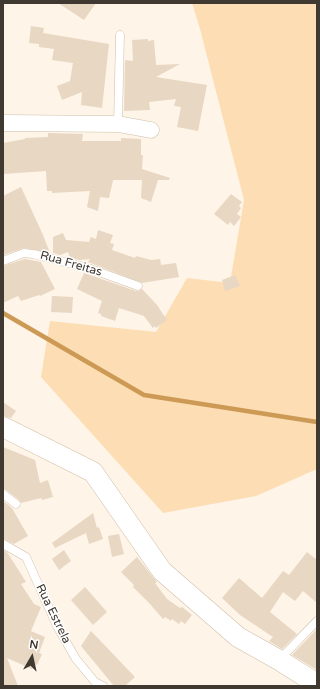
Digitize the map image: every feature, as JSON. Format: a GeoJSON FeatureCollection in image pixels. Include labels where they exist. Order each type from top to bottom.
{"type":"FeatureCollection","features":[{"type":"Feature","properties":{"kind":"street"},"geometry":{"type":"LineString","coordinates":[[3,122],[118,124],[151,130]]}},
{"type":"Feature","properties":{"kind":"street"},"geometry":{"type":"LineString","coordinates":[[3,427],[93,472],[162,571],[238,637],[317,684]]}},
{"type":"Feature","properties":{"kind":"lane"},"geometry":{"type":"LineString","coordinates":[[118,124],[120,35]]}},
{"type":"Feature","properties":{"kind":"lane","name":"Rua Freitas"},"geometry":{"type":"LineString","coordinates":[[3,261],[24,253],[33,254],[88,268],[138,286]]}},
{"type":"Feature","properties":{"kind":"lane"},"geometry":{"type":"LineString","coordinates":[[3,494],[16,504]]}},
{"type":"Feature","properties":{"kind":"lane","name":"Rua Estrela"},"geometry":{"type":"LineString","coordinates":[[3,544],[26,557],[57,626],[76,659],[95,682],[102,686]]}},
{"type":"Feature","properties":{"kind":"lane"},"geometry":{"type":"LineString","coordinates":[[279,660],[317,621]]}},
{"type":"Feature","properties":{"kind":"shaded area"},"geometry":{"type":"Polygon","coordinates":[[[192,3],[317,3],[317,469],[256,496],[163,513],[41,377],[50,321],[156,332],[187,278],[230,283],[244,200],[192,3]]]}},
{"type":"Feature","properties":{"kind":"building"},"geometry":{"type":"Polygon","coordinates":[[[58,3],[96,3],[84,20],[58,3]]]}},
{"type":"Feature","properties":{"kind":"building"},"geometry":{"type":"Polygon","coordinates":[[[31,26],[44,28],[43,33],[109,44],[102,108],[81,105],[82,92],[62,100],[57,86],[70,81],[73,63],[52,60],[54,49],[39,47],[39,44],[29,43],[31,26]]]}},
{"type":"Feature","properties":{"kind":"building"},"geometry":{"type":"Polygon","coordinates":[[[148,39],[148,41],[154,40],[156,65],[180,64],[156,77],[207,85],[198,131],[177,127],[181,107],[174,106],[176,99],[149,102],[150,110],[124,111],[125,60],[133,61],[132,40],[148,39]]]}},
{"type":"Feature","properties":{"kind":"building"},"geometry":{"type":"Polygon","coordinates":[[[48,133],[83,134],[82,141],[121,141],[121,138],[141,139],[141,155],[143,155],[142,169],[170,178],[169,180],[158,180],[151,202],[141,198],[142,180],[113,180],[109,198],[100,197],[98,211],[87,207],[90,191],[52,193],[52,191],[47,191],[46,171],[3,174],[3,143],[25,138],[48,137],[48,133]]]}},
{"type":"Feature","properties":{"kind":"building"},"geometry":{"type":"Polygon","coordinates":[[[21,187],[50,253],[24,248],[3,255],[3,196],[21,187]]]}},
{"type":"Feature","properties":{"kind":"building"},"geometry":{"type":"Polygon","coordinates":[[[231,194],[242,202],[239,206],[241,208],[237,214],[241,217],[234,226],[230,222],[228,225],[214,214],[231,194]]]}},
{"type":"Feature","properties":{"kind":"building"},"geometry":{"type":"Polygon","coordinates":[[[98,230],[113,235],[110,243],[114,244],[112,250],[135,258],[136,256],[151,260],[160,259],[161,265],[176,263],[179,277],[142,283],[88,262],[90,259],[80,260],[70,258],[68,252],[60,255],[53,253],[53,237],[63,233],[66,240],[89,242],[91,237],[96,239],[98,230]]]}},
{"type":"Feature","properties":{"kind":"building"},"geometry":{"type":"Polygon","coordinates":[[[25,259],[41,262],[55,289],[40,296],[39,295],[21,301],[18,296],[3,303],[3,266],[25,259]]]}},
{"type":"Feature","properties":{"kind":"building"},"geometry":{"type":"Polygon","coordinates":[[[84,273],[136,291],[142,289],[157,305],[167,320],[156,328],[155,326],[153,328],[144,316],[119,308],[115,321],[101,316],[101,314],[98,313],[102,301],[77,289],[84,273]]]}},
{"type":"Feature","properties":{"kind":"building"},"geometry":{"type":"Polygon","coordinates":[[[235,275],[240,286],[225,291],[222,280],[235,275]]]}},
{"type":"Feature","properties":{"kind":"building"},"geometry":{"type":"Polygon","coordinates":[[[52,296],[73,297],[72,313],[51,312],[52,296]]]}},
{"type":"Feature","properties":{"kind":"building"},"geometry":{"type":"Polygon","coordinates":[[[3,402],[16,411],[11,418],[3,416],[3,402]]]}},
{"type":"Feature","properties":{"kind":"building"},"geometry":{"type":"Polygon","coordinates":[[[3,447],[35,460],[40,483],[48,480],[53,497],[42,500],[41,498],[21,503],[3,489],[3,447]]]}},
{"type":"Feature","properties":{"kind":"building"},"geometry":{"type":"Polygon","coordinates":[[[3,501],[12,508],[28,536],[14,544],[3,539],[3,501]]]}},
{"type":"Feature","properties":{"kind":"building"},"geometry":{"type":"Polygon","coordinates":[[[93,513],[97,528],[99,527],[103,539],[89,544],[86,533],[55,548],[52,543],[93,513]]]}},
{"type":"Feature","properties":{"kind":"building"},"geometry":{"type":"Polygon","coordinates":[[[119,534],[124,554],[112,557],[108,536],[119,534]]]}},
{"type":"Feature","properties":{"kind":"building"},"geometry":{"type":"Polygon","coordinates":[[[3,550],[7,552],[26,582],[21,584],[34,604],[41,607],[31,631],[45,637],[39,653],[42,654],[37,665],[34,664],[32,669],[7,658],[18,686],[3,686],[3,550]]]}},
{"type":"Feature","properties":{"kind":"building"},"geometry":{"type":"Polygon","coordinates":[[[64,550],[71,561],[59,570],[52,559],[64,550]]]}},
{"type":"Feature","properties":{"kind":"building"},"geometry":{"type":"Polygon","coordinates":[[[307,552],[317,560],[317,603],[303,591],[295,601],[283,592],[270,612],[297,634],[282,649],[269,641],[273,637],[240,615],[222,598],[239,578],[262,598],[283,571],[289,575],[307,552]]]}},
{"type":"Feature","properties":{"kind":"building"},"geometry":{"type":"Polygon","coordinates":[[[137,557],[157,582],[155,583],[167,599],[180,608],[182,607],[192,615],[185,624],[181,621],[179,624],[172,619],[171,621],[165,617],[163,619],[121,572],[137,557]]]}},
{"type":"Feature","properties":{"kind":"building"},"geometry":{"type":"Polygon","coordinates":[[[85,587],[107,612],[93,625],[71,600],[85,587]]]}},
{"type":"Feature","properties":{"kind":"building"},"geometry":{"type":"Polygon","coordinates":[[[317,629],[317,670],[292,655],[317,629]]]}},
{"type":"Feature","properties":{"kind":"building"},"geometry":{"type":"Polygon","coordinates":[[[91,631],[135,677],[125,686],[114,686],[81,646],[91,631]]]}},
{"type":"Feature","properties":{"kind":"waterway"},"geometry":{"type":"LineString","coordinates":[[3,313],[144,395],[317,422]]}}]}
